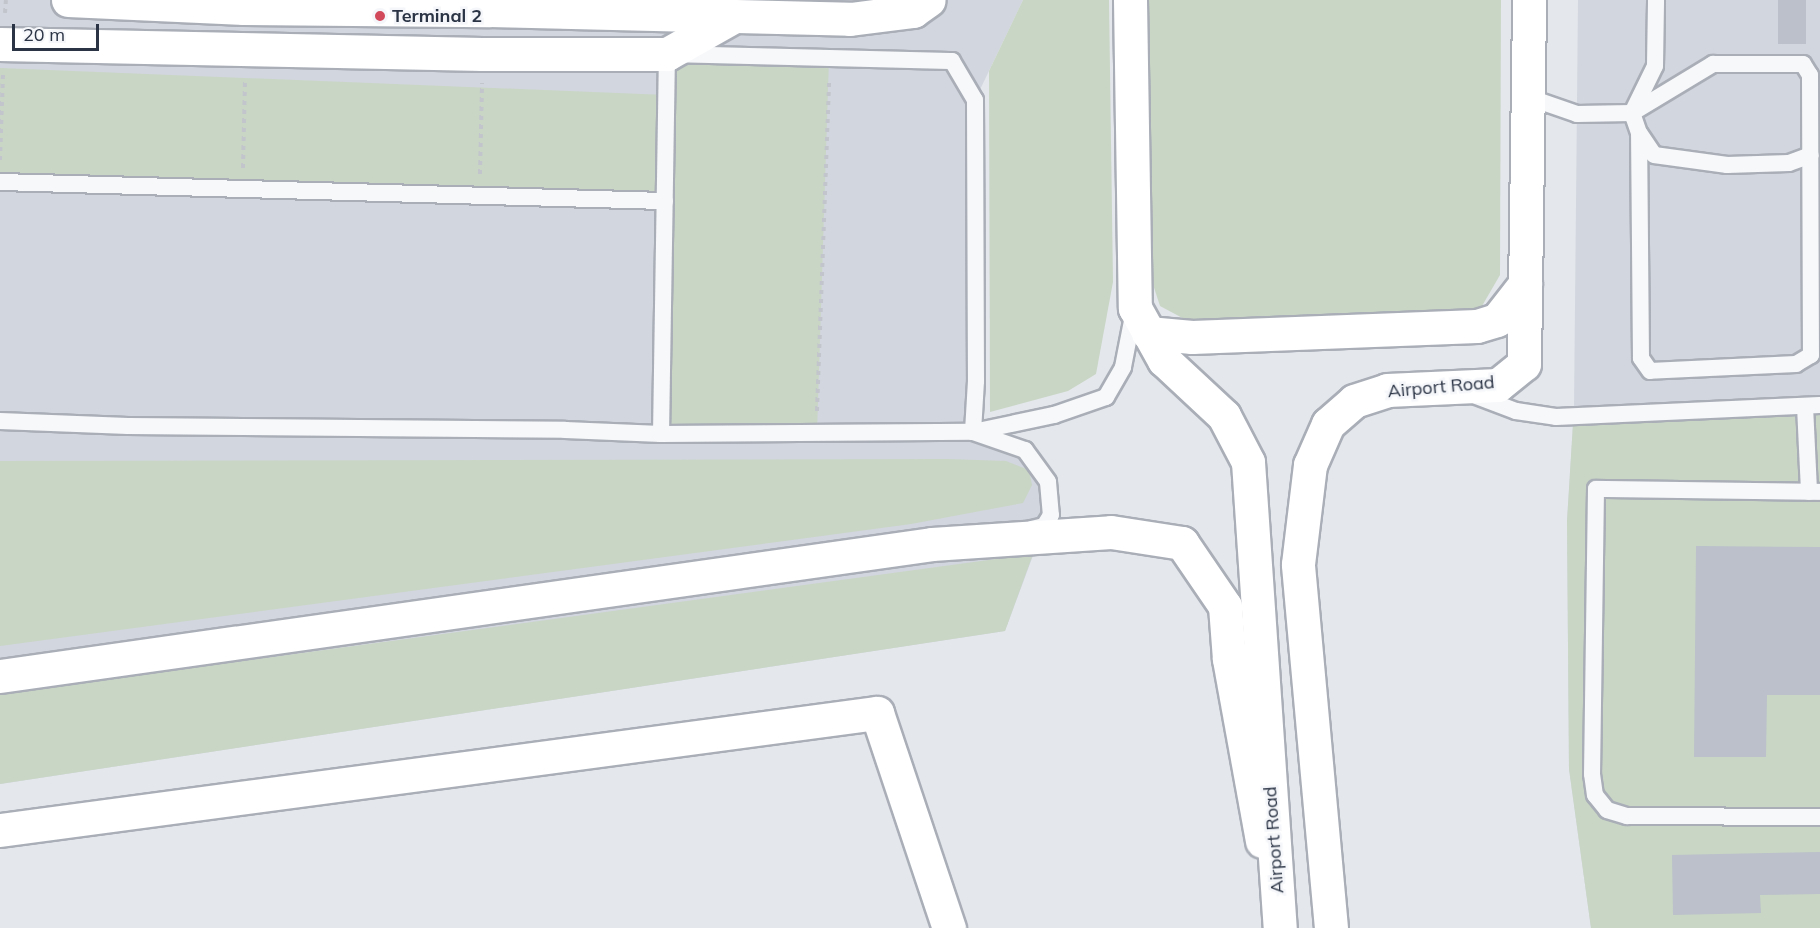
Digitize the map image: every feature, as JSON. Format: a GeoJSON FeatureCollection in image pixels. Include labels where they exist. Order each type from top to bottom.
{"type":"FeatureCollection","features":[{"type":"Feature","properties":{"kind":"main road"},"geometry":{"type":"LineString","coordinates":[[68,0],[531,6],[732,18],[850,19],[913,11],[928,0]]}},
{"type":"Feature","properties":{"kind":"main road","name":"Airport Road"},"geometry":{"type":"LineString","coordinates":[[1130,0],[1142,320],[1164,360],[1224,416],[1248,462],[1280,928]]}},
{"type":"Feature","properties":{"kind":"main road","name":"Airport Road"},"geometry":{"type":"LineString","coordinates":[[1331,928],[1298,564],[1310,465],[1328,424],[1354,400],[1387,390],[1498,385],[1524,364],[1529,0]]}},
{"type":"Feature","properties":{"kind":"main road"},"geometry":{"type":"LineString","coordinates":[[2,44],[482,54],[667,54],[732,18]]}},
{"type":"Feature","properties":{"kind":"main road"},"geometry":{"type":"LineString","coordinates":[[1142,320],[1192,336],[1477,327],[1497,320],[1525,284]]}},
{"type":"Feature","properties":{"kind":"main road","name":"Airport Road"},"geometry":{"type":"LineString","coordinates":[[0,676],[932,544],[1111,532],[1182,543],[1225,606],[1229,659],[1280,928]]}},
{"type":"Feature","properties":{"kind":"main road"},"geometry":{"type":"LineString","coordinates":[[0,831],[877,713],[949,928]]}},
{"type":"Feature","properties":{"kind":"lane"},"geometry":{"type":"LineString","coordinates":[[1656,0],[1655,66],[1632,113],[1640,133],[1654,156],[1728,165],[1789,163],[1810,156]]}},
{"type":"Feature","properties":{"kind":"lane"},"geometry":{"type":"LineString","coordinates":[[661,434],[667,54],[952,61],[975,100],[976,381],[973,432]]}},
{"type":"Feature","properties":{"kind":"lane"},"geometry":{"type":"LineString","coordinates":[[1528,97],[1577,114],[1632,113],[1713,64],[1803,64],[1810,75],[1811,355],[1797,364],[1650,371],[1641,358],[1640,133]]}},
{"type":"Feature","properties":{"kind":"lane"},"geometry":{"type":"LineString","coordinates":[[0,182],[665,201]]}},
{"type":"Feature","properties":{"kind":"lane"},"geometry":{"type":"LineString","coordinates":[[0,421],[128,426],[565,430],[661,434],[973,432],[1054,416],[1106,397],[1123,367],[1142,320]]}},
{"type":"Feature","properties":{"kind":"lane"},"geometry":{"type":"LineString","coordinates":[[1456,388],[1516,411],[1556,417],[1813,406],[1814,492],[1596,489],[1592,774],[1595,795],[1607,810],[1627,816],[1820,817]]}},
{"type":"Feature","properties":{"kind":"lane"},"geometry":{"type":"LineString","coordinates":[[932,544],[1044,526],[1051,516],[1048,482],[1026,450],[973,432]]}},
{"type":"Feature","properties":{"kind":"path"},"geometry":{"type":"LineString","coordinates":[[0,167],[2,44],[6,0]]}},
{"type":"Feature","properties":{"kind":"path"},"geometry":{"type":"LineString","coordinates":[[242,189],[246,50]]}},
{"type":"Feature","properties":{"kind":"path"},"geometry":{"type":"LineString","coordinates":[[479,196],[482,54]]}},
{"type":"Feature","properties":{"kind":"path"},"geometry":{"type":"LineString","coordinates":[[817,432],[829,58]]}},
{"type":"Feature","properties":{"kind":"shaded area"},"geometry":{"type":"Polygon","coordinates":[[[0,0],[1023,0],[975,100],[973,432],[1025,450],[1048,482],[1044,526],[1005,631],[0,784],[0,0]]]}},
{"type":"Feature","properties":{"kind":"shaded area"},"geometry":{"type":"Polygon","coordinates":[[[1578,0],[1820,0],[1820,928],[1591,928],[1569,769],[1567,521],[1574,408],[1578,0]]]}},
{"type":"Feature","properties":{"kind":"green space"},"geometry":{"type":"Polygon","coordinates":[[[1023,0],[1109,0],[1113,282],[1096,374],[1068,391],[990,412],[989,71],[1023,0]]]}},
{"type":"Feature","properties":{"kind":"green space"},"geometry":{"type":"Polygon","coordinates":[[[1145,0],[1501,0],[1500,275],[1482,306],[1446,318],[1190,322],[1160,306],[1147,266],[1145,0]]]}},
{"type":"Feature","properties":{"kind":"green space"},"geometry":{"type":"Polygon","coordinates":[[[667,54],[829,58],[817,432],[661,434],[665,202],[0,182],[0,68],[666,95],[667,54]]]}},
{"type":"Feature","properties":{"kind":"green space"},"geometry":{"type":"Polygon","coordinates":[[[1820,405],[1820,928],[1591,928],[1569,769],[1567,521],[1574,408],[1820,405]]]}},
{"type":"Feature","properties":{"kind":"green space"},"geometry":{"type":"Polygon","coordinates":[[[947,459],[1006,461],[1029,470],[1032,485],[1023,503],[911,524],[0,646],[0,461],[947,459]]]}},
{"type":"Feature","properties":{"kind":"green space"},"geometry":{"type":"Polygon","coordinates":[[[1033,554],[1005,631],[0,784],[0,694],[1033,554]]]}},
{"type":"Feature","properties":{"kind":"building"},"geometry":{"type":"Polygon","coordinates":[[[1778,0],[1806,0],[1806,44],[1778,44],[1778,0]]]}},
{"type":"Feature","properties":{"kind":"building"},"geometry":{"type":"Polygon","coordinates":[[[1696,546],[1820,547],[1820,695],[1767,695],[1766,757],[1694,757],[1696,546]]]}},
{"type":"Feature","properties":{"kind":"building"},"geometry":{"type":"Polygon","coordinates":[[[1820,852],[1820,894],[1760,895],[1761,913],[1673,915],[1672,855],[1820,852]]]}},
{"type":"Feature","properties":{"kind":"place","name":"Terminal 2"},"geometry":{"type":"Point","coordinates":[380,16]}}]}
